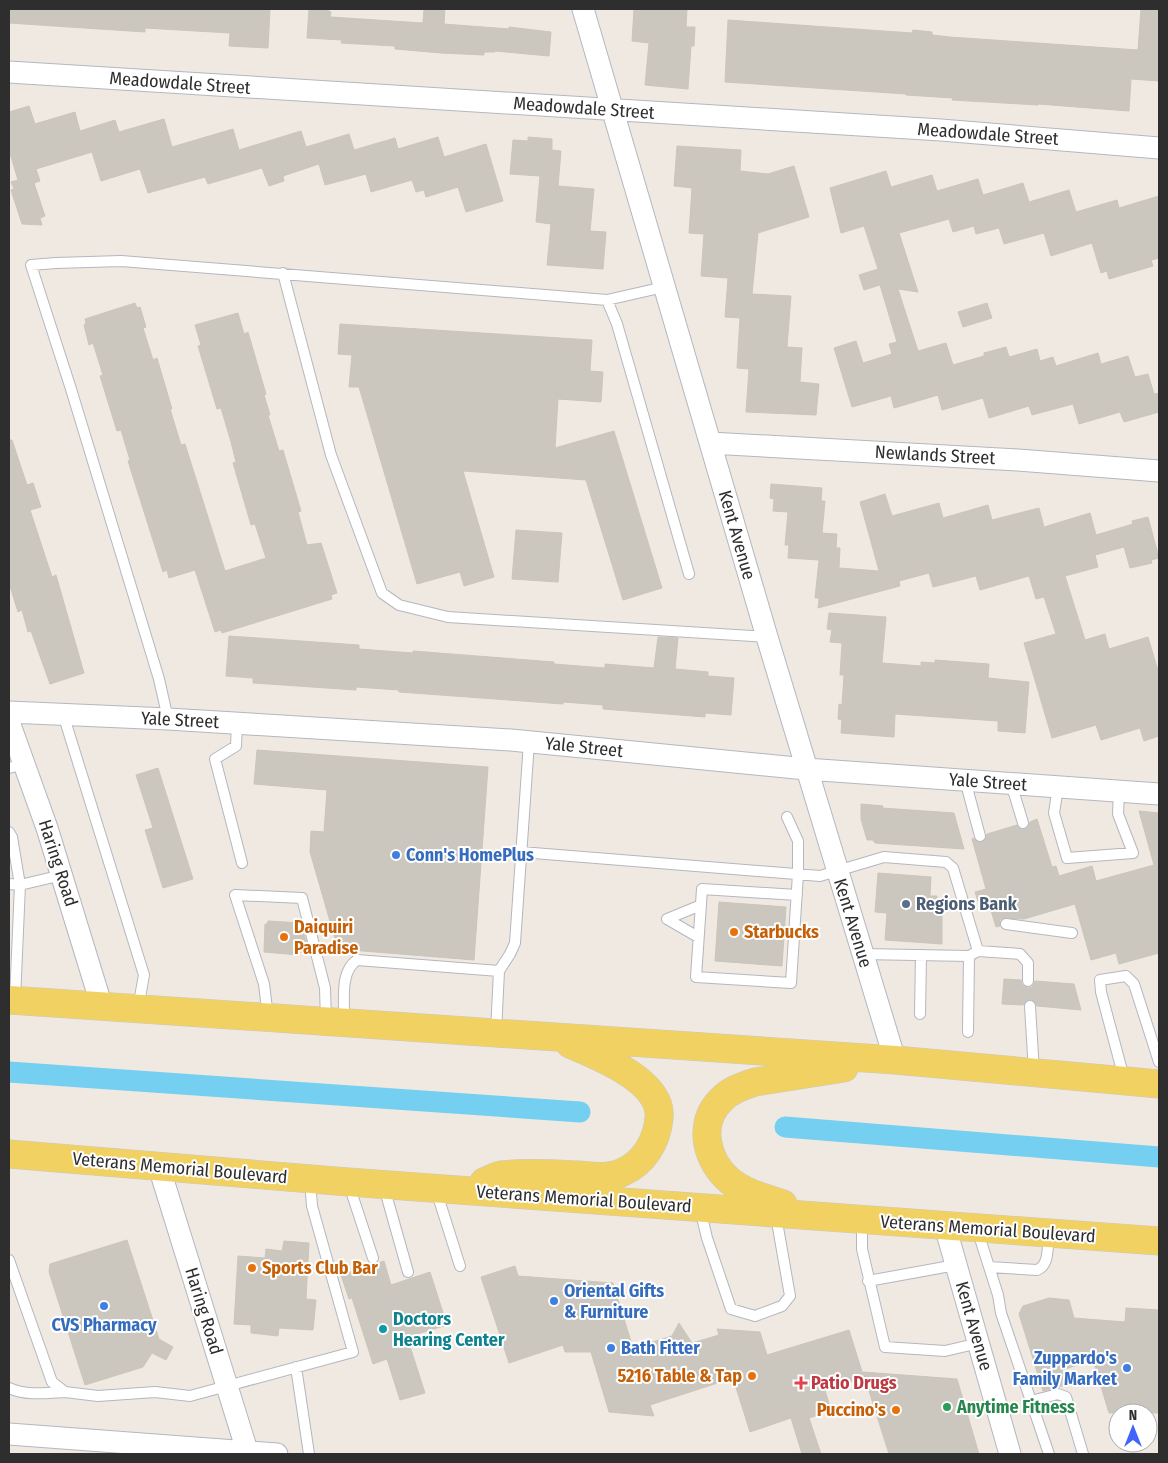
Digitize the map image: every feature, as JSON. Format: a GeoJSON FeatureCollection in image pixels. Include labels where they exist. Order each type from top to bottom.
{"type":"FeatureCollection","features":[{"type":"Feature","properties":{"kind":"main road"},"geometry":{"type":"LineString","coordinates":[[12,1000],[894,1060],[1159,1084]]}},
{"type":"Feature","properties":{"kind":"main road"},"geometry":{"type":"LineString","coordinates":[[466,1190],[500,1175],[604,1176],[622,1173],[636,1164],[653,1143],[658,1125],[658,1104],[644,1085],[626,1070],[554,1037]]}},
{"type":"Feature","properties":{"kind":"main road"},"geometry":{"type":"LineString","coordinates":[[817,1216],[743,1190],[718,1170],[707,1144],[708,1123],[711,1112],[720,1100],[730,1092],[755,1082],[894,1060]]}},
{"type":"Feature","properties":{"kind":"main road","name":"Veterans Memorial Boulevard"},"geometry":{"type":"LineString","coordinates":[[9,1154],[159,1168],[1159,1241]]}},
{"type":"Feature","properties":{"kind":"street","name":"Kent Avenue"},"geometry":{"type":"LineString","coordinates":[[583,9],[806,769],[894,1060]]}},
{"type":"Feature","properties":{"kind":"street","name":"Meadowdale Street"},"geometry":{"type":"LineString","coordinates":[[9,72],[941,130],[1159,148]]}},
{"type":"Feature","properties":{"kind":"street","name":"Newlands Street"},"geometry":{"type":"LineString","coordinates":[[710,443],[1018,460],[1159,471]]}},
{"type":"Feature","properties":{"kind":"street","name":"Yale Street"},"geometry":{"type":"LineString","coordinates":[[9,712],[168,719],[529,742],[806,769],[1159,794]]}},
{"type":"Feature","properties":{"kind":"street","name":"Haring Road"},"geometry":{"type":"LineString","coordinates":[[9,722],[16,766],[47,828],[102,1007]]}},
{"type":"Feature","properties":{"kind":"street","name":"Haring Road"},"geometry":{"type":"LineString","coordinates":[[159,1168],[248,1453]]}},
{"type":"Feature","properties":{"kind":"street","name":"Kent Avenue"},"geometry":{"type":"LineString","coordinates":[[945,1226],[1010,1454]]}},
{"type":"Feature","properties":{"kind":"street"},"geometry":{"type":"LineString","coordinates":[[9,1434],[277,1454]]}},
{"type":"Feature","properties":{"kind":"lane"},"geometry":{"type":"LineString","coordinates":[[168,719],[159,679],[71,389],[31,265],[56,262],[121,261],[608,300],[664,287]]}},
{"type":"Feature","properties":{"kind":"lane"},"geometry":{"type":"LineString","coordinates":[[283,274],[331,456],[382,593],[399,605],[448,616],[767,637]]}},
{"type":"Feature","properties":{"kind":"lane"},"geometry":{"type":"LineString","coordinates":[[608,300],[617,324],[689,574]]}},
{"type":"Feature","properties":{"kind":"lane"},"geometry":{"type":"LineString","coordinates":[[63,714],[144,975],[138,1009]]}},
{"type":"Feature","properties":{"kind":"lane"},"geometry":{"type":"LineString","coordinates":[[237,723],[236,746],[215,759],[242,863]]}},
{"type":"Feature","properties":{"kind":"lane"},"geometry":{"type":"LineString","coordinates":[[496,1033],[499,971],[515,943],[529,742]]}},
{"type":"Feature","properties":{"kind":"lane"},"geometry":{"type":"LineString","coordinates":[[965,780],[980,836]]}},
{"type":"Feature","properties":{"kind":"lane"},"geometry":{"type":"LineString","coordinates":[[1011,783],[1024,823]]}},
{"type":"Feature","properties":{"kind":"lane"},"geometry":{"type":"LineString","coordinates":[[1058,787],[1054,814],[1067,858],[1133,852],[1118,814],[1119,791]]}},
{"type":"Feature","properties":{"kind":"lane"},"geometry":{"type":"LineString","coordinates":[[787,817],[798,841],[797,895],[791,983],[696,976],[702,889],[797,895]]}},
{"type":"Feature","properties":{"kind":"lane"},"geometry":{"type":"LineString","coordinates":[[9,832],[12,837],[14,885],[12,1000]]}},
{"type":"Feature","properties":{"kind":"lane"},"geometry":{"type":"LineString","coordinates":[[521,852],[820,876],[884,857],[946,862],[953,868],[974,953],[968,1032]]}},
{"type":"Feature","properties":{"kind":"lane"},"geometry":{"type":"LineString","coordinates":[[14,885],[62,875]]}},
{"type":"Feature","properties":{"kind":"lane"},"geometry":{"type":"LineString","coordinates":[[268,1018],[264,984],[235,895],[302,898],[335,1022]]}},
{"type":"Feature","properties":{"kind":"lane"},"geometry":{"type":"LineString","coordinates":[[698,937],[668,918],[701,905]]}},
{"type":"Feature","properties":{"kind":"lane"},"geometry":{"type":"LineString","coordinates":[[1006,924],[1072,934]]}},
{"type":"Feature","properties":{"kind":"lane"},"geometry":{"type":"LineString","coordinates":[[862,954],[1020,954],[1028,963],[1028,980]]}},
{"type":"Feature","properties":{"kind":"lane"},"geometry":{"type":"LineString","coordinates":[[920,1014],[921,955]]}},
{"type":"Feature","properties":{"kind":"lane"},"geometry":{"type":"LineString","coordinates":[[335,1022],[346,976],[350,965],[357,960],[499,971]]}},
{"type":"Feature","properties":{"kind":"lane"},"geometry":{"type":"LineString","coordinates":[[1125,1081],[1101,992],[1100,980],[1126,976],[1134,984],[1159,1062]]}},
{"type":"Feature","properties":{"kind":"lane"},"geometry":{"type":"LineString","coordinates":[[1030,1006],[1034,1073]]}},
{"type":"Feature","properties":{"kind":"lane"},"geometry":{"type":"LineString","coordinates":[[9,1388],[16,1391],[33,1393],[65,1392],[98,1396],[154,1392],[190,1396],[353,1352],[312,1206],[310,1179]]}},
{"type":"Feature","properties":{"kind":"lane"},"geometry":{"type":"LineString","coordinates":[[348,1182],[373,1258]]}},
{"type":"Feature","properties":{"kind":"lane"},"geometry":{"type":"LineString","coordinates":[[383,1184],[408,1272]]}},
{"type":"Feature","properties":{"kind":"lane"},"geometry":{"type":"LineString","coordinates":[[435,1187],[460,1266]]}},
{"type":"Feature","properties":{"kind":"lane"},"geometry":{"type":"LineString","coordinates":[[700,1208],[707,1238],[731,1309],[755,1316],[782,1306],[790,1296],[775,1214]]}},
{"type":"Feature","properties":{"kind":"lane"},"geometry":{"type":"LineString","coordinates":[[862,1220],[862,1249],[868,1282],[885,1347],[945,1351],[979,1343]]}},
{"type":"Feature","properties":{"kind":"lane"},"geometry":{"type":"LineString","coordinates":[[976,1228],[998,1295],[1001,1313],[1049,1454]]}},
{"type":"Feature","properties":{"kind":"lane"},"geometry":{"type":"LineString","coordinates":[[989,1267],[1037,1270],[1043,1267],[1046,1263],[1049,1233]]}},
{"type":"Feature","properties":{"kind":"lane"},"geometry":{"type":"LineString","coordinates":[[9,1260],[52,1382],[65,1392]]}},
{"type":"Feature","properties":{"kind":"lane"},"geometry":{"type":"LineString","coordinates":[[868,1282],[956,1265]]}},
{"type":"Feature","properties":{"kind":"lane"},"geometry":{"type":"LineString","coordinates":[[296,1367],[309,1454]]}},
{"type":"Feature","properties":{"kind":"lane"},"geometry":{"type":"LineString","coordinates":[[1031,1402],[1058,1394],[1066,1397],[1083,1454]]}},
{"type":"Feature","properties":{"kind":"building"},"geometry":{"type":"Polygon","coordinates":[[[9,9],[270,9],[268,48],[229,46],[230,33],[145,28],[145,32],[9,23],[9,9]]]}},
{"type":"Feature","properties":{"kind":"building"},"geometry":{"type":"Polygon","coordinates":[[[309,9],[329,9],[328,11],[331,12],[330,17],[423,23],[424,9],[445,9],[444,24],[509,29],[509,27],[551,32],[549,56],[495,51],[484,52],[484,55],[441,53],[395,49],[395,46],[341,43],[342,40],[307,38],[309,9]]]}},
{"type":"Feature","properties":{"kind":"building"},"geometry":{"type":"Polygon","coordinates":[[[634,9],[687,9],[686,27],[695,27],[694,46],[691,46],[688,89],[645,85],[649,43],[632,41],[634,9]]]}},
{"type":"Feature","properties":{"kind":"building"},"geometry":{"type":"Polygon","coordinates":[[[1141,9],[1159,9],[1159,81],[1131,79],[1129,111],[952,100],[953,98],[906,94],[725,82],[728,20],[912,33],[913,30],[932,32],[932,35],[950,37],[1138,50],[1141,9]]]}},
{"type":"Feature","properties":{"kind":"building"},"geometry":{"type":"Polygon","coordinates":[[[29,106],[35,124],[75,112],[80,131],[115,120],[119,132],[164,119],[172,147],[233,129],[239,150],[301,131],[306,147],[349,134],[354,150],[395,138],[398,149],[438,137],[444,157],[486,144],[503,201],[466,212],[458,187],[426,197],[424,190],[416,192],[412,180],[371,192],[366,174],[325,185],[319,164],[283,176],[284,181],[269,186],[262,168],[208,184],[205,177],[148,193],[140,169],[101,181],[92,152],[36,169],[40,181],[34,183],[45,216],[40,218],[42,225],[22,224],[11,190],[14,189],[11,182],[18,180],[9,150],[9,112],[29,106]]]}},
{"type":"Feature","properties":{"kind":"building"},"geometry":{"type":"Polygon","coordinates":[[[528,137],[552,139],[552,150],[561,151],[558,186],[594,189],[590,231],[606,232],[603,269],[547,265],[551,224],[536,222],[540,176],[510,174],[513,140],[528,141],[528,137]]]}},
{"type":"Feature","properties":{"kind":"building"},"geometry":{"type":"Polygon","coordinates":[[[677,146],[741,150],[740,171],[768,174],[794,166],[809,217],[758,233],[752,294],[791,296],[787,347],[802,348],[800,382],[819,384],[816,415],[746,412],[749,369],[737,368],[740,318],[725,317],[728,278],[701,276],[704,234],[689,233],[692,188],[674,186],[677,146]]]}},
{"type":"Feature","properties":{"kind":"building"},"geometry":{"type":"Polygon","coordinates":[[[886,171],[891,187],[932,175],[937,191],[978,179],[983,195],[1023,183],[1029,202],[1069,190],[1076,212],[1117,200],[1119,208],[1159,196],[1159,258],[1151,260],[1153,266],[1109,279],[1107,271],[1101,273],[1092,243],[1051,256],[1044,233],[1004,244],[999,228],[976,234],[974,226],[953,232],[949,219],[899,233],[918,292],[898,289],[918,351],[946,343],[953,365],[1006,347],[1009,357],[1037,349],[1040,361],[1053,357],[1056,366],[1098,353],[1101,364],[1128,356],[1135,377],[1148,374],[1154,394],[1159,393],[1159,412],[1124,422],[1120,412],[1079,424],[1073,404],[1032,415],[1029,406],[989,418],[983,398],[942,410],[938,395],[894,408],[891,396],[852,407],[834,348],[856,341],[863,363],[892,354],[889,344],[897,342],[880,285],[864,290],[859,275],[878,269],[864,226],[841,233],[830,188],[886,171]]]}},
{"type":"Feature","properties":{"kind":"building"},"geometry":{"type":"Polygon","coordinates":[[[135,303],[137,308],[140,307],[146,327],[143,328],[153,360],[157,358],[181,445],[185,444],[225,571],[266,558],[255,524],[251,525],[233,463],[236,462],[231,442],[221,408],[217,409],[198,346],[201,345],[195,325],[238,313],[244,334],[248,332],[266,394],[264,395],[270,415],[268,415],[279,451],[283,450],[301,511],[298,512],[307,545],[321,543],[337,593],[331,595],[332,599],[222,633],[221,630],[215,632],[195,570],[169,578],[167,570],[163,572],[128,461],[130,460],[121,430],[117,431],[100,376],[103,375],[93,343],[89,345],[84,325],[86,324],[85,319],[135,303]]]}},
{"type":"Feature","properties":{"kind":"building"},"geometry":{"type":"Polygon","coordinates":[[[987,303],[992,318],[963,327],[958,312],[987,303]]]}},
{"type":"Feature","properties":{"kind":"building"},"geometry":{"type":"Polygon","coordinates":[[[340,324],[592,340],[590,371],[603,372],[601,402],[558,399],[555,448],[614,431],[662,588],[623,600],[586,480],[463,471],[494,577],[464,586],[460,572],[417,584],[359,387],[349,387],[352,355],[338,354],[340,324]]]}},
{"type":"Feature","properties":{"kind":"building"},"geometry":{"type":"Polygon","coordinates":[[[9,440],[12,440],[27,485],[33,483],[41,507],[30,510],[52,577],[56,575],[84,673],[50,684],[31,631],[28,632],[22,610],[18,612],[9,583],[9,440]]]}},
{"type":"Feature","properties":{"kind":"building"},"geometry":{"type":"Polygon","coordinates":[[[771,484],[822,488],[821,501],[825,501],[822,533],[837,534],[836,548],[840,548],[839,568],[879,571],[860,502],[885,494],[892,516],[939,503],[943,518],[988,505],[992,520],[1039,508],[1044,527],[1090,513],[1096,535],[1133,524],[1132,521],[1148,517],[1159,558],[1151,560],[1152,563],[1130,568],[1124,547],[1095,555],[1098,567],[1065,576],[1085,640],[1105,634],[1109,649],[1148,637],[1159,674],[1159,736],[1144,741],[1140,728],[1101,740],[1096,725],[1052,738],[1024,643],[1056,634],[1044,597],[1036,599],[1029,576],[980,590],[976,576],[933,587],[929,573],[899,581],[900,586],[818,608],[819,598],[815,598],[819,560],[788,558],[789,545],[785,545],[788,512],[773,511],[774,499],[770,498],[771,484]]]}},
{"type":"Feature","properties":{"kind":"building"},"geometry":{"type":"Polygon","coordinates":[[[516,530],[562,533],[558,582],[512,579],[516,530]]]}},
{"type":"Feature","properties":{"kind":"building"},"geometry":{"type":"Polygon","coordinates":[[[829,613],[886,617],[882,663],[921,666],[921,662],[935,663],[935,660],[989,664],[988,678],[1029,682],[1025,733],[998,731],[998,721],[895,714],[894,737],[841,733],[842,720],[838,719],[839,704],[842,705],[844,675],[840,675],[842,643],[830,642],[832,630],[827,629],[829,613]]]}},
{"type":"Feature","properties":{"kind":"building"},"geometry":{"type":"Polygon","coordinates":[[[229,636],[359,645],[359,649],[413,653],[413,651],[605,668],[605,664],[654,668],[658,637],[678,638],[675,669],[708,672],[708,676],[734,678],[731,715],[705,713],[705,717],[603,709],[603,705],[563,702],[563,704],[356,687],[356,690],[253,683],[253,678],[226,676],[229,636]]]}},
{"type":"Feature","properties":{"kind":"building","name":"Conn's HomePlus"},"geometry":{"type":"Polygon","coordinates":[[[257,750],[488,767],[474,960],[338,949],[310,852],[311,831],[324,832],[327,790],[254,784],[257,750]]]}},
{"type":"Feature","properties":{"kind":"building"},"geometry":{"type":"Polygon","coordinates":[[[158,768],[193,879],[163,888],[145,830],[153,828],[136,775],[158,768]]]}},
{"type":"Feature","properties":{"kind":"building"},"geometry":{"type":"Polygon","coordinates":[[[861,804],[883,806],[882,808],[954,813],[964,849],[875,843],[873,840],[867,840],[861,819],[861,804]]]}},
{"type":"Feature","properties":{"kind":"building"},"geometry":{"type":"Polygon","coordinates":[[[1139,811],[1159,813],[1159,953],[1119,964],[1116,953],[1091,960],[1075,904],[1024,919],[1004,918],[1000,920],[1000,926],[996,927],[989,904],[980,907],[975,892],[986,889],[973,838],[978,842],[982,842],[987,834],[1017,825],[1024,830],[1030,822],[1037,819],[1052,867],[1056,866],[1059,876],[1092,866],[1096,881],[1154,865],[1139,811]]]}},
{"type":"Feature","properties":{"kind":"building","name":"Regions Bank"},"geometry":{"type":"Polygon","coordinates":[[[878,873],[931,877],[930,896],[937,896],[936,912],[942,912],[942,944],[885,940],[887,913],[875,912],[878,873]]]}},
{"type":"Feature","properties":{"kind":"building"},"geometry":{"type":"Polygon","coordinates":[[[719,902],[786,907],[782,966],[715,961],[719,902]]]}},
{"type":"Feature","properties":{"kind":"building","name":"Daiquiri Paradise"},"geometry":{"type":"Polygon","coordinates":[[[268,921],[301,923],[309,953],[299,952],[299,955],[264,952],[265,924],[268,921]]]}},
{"type":"Feature","properties":{"kind":"building"},"geometry":{"type":"Polygon","coordinates":[[[1004,979],[1021,980],[1022,985],[1028,988],[1032,987],[1035,981],[1074,984],[1081,1010],[1037,1006],[1030,999],[1023,1005],[1002,1004],[1004,979]]]}},
{"type":"Feature","properties":{"kind":"building","name":"CVS Pharmacy"},"geometry":{"type":"Polygon","coordinates":[[[127,1240],[159,1339],[173,1347],[166,1360],[152,1353],[143,1367],[85,1385],[49,1272],[50,1264],[127,1240]]]}},
{"type":"Feature","properties":{"kind":"building"},"geometry":{"type":"Polygon","coordinates":[[[284,1241],[309,1243],[306,1299],[316,1300],[313,1330],[279,1328],[278,1336],[251,1333],[251,1325],[234,1324],[238,1256],[265,1258],[266,1249],[282,1251],[284,1241]]]}},
{"type":"Feature","properties":{"kind":"building","name":"Doctors Hearing Center"},"geometry":{"type":"Polygon","coordinates":[[[384,1261],[391,1285],[430,1272],[447,1325],[407,1337],[425,1393],[400,1400],[387,1359],[373,1364],[352,1298],[349,1299],[341,1275],[384,1261]]]}},
{"type":"Feature","properties":{"kind":"building"},"geometry":{"type":"Polygon","coordinates":[[[515,1266],[518,1276],[613,1283],[633,1348],[672,1336],[679,1323],[692,1343],[719,1335],[717,1329],[760,1332],[767,1355],[849,1330],[864,1378],[825,1390],[831,1411],[809,1418],[821,1454],[802,1454],[791,1418],[750,1432],[733,1378],[650,1405],[654,1416],[609,1412],[591,1352],[565,1352],[563,1345],[509,1363],[481,1277],[515,1266]]]}},
{"type":"Feature","properties":{"kind":"building"},"geometry":{"type":"Polygon","coordinates":[[[1049,1298],[1069,1300],[1074,1318],[1125,1322],[1126,1308],[1159,1310],[1159,1413],[1158,1403],[1108,1403],[1108,1410],[1093,1360],[1062,1370],[1066,1385],[1043,1391],[1019,1314],[1023,1306],[1049,1298]]]}},
{"type":"Feature","properties":{"kind":"building"},"geometry":{"type":"Polygon","coordinates":[[[863,1372],[957,1379],[979,1454],[889,1454],[863,1372]]]}},
{"type":"Feature","properties":{"kind":"waterway"},"geometry":{"type":"LineString","coordinates":[[9,1072],[580,1112]]}},
{"type":"Feature","properties":{"kind":"waterway"},"geometry":{"type":"LineString","coordinates":[[785,1127],[1159,1157]]}},
{"type":"Feature","properties":{"kind":"place","name":"Conn's HomePlus"},"geometry":{"type":"Point","coordinates":[396,855]}},
{"type":"Feature","properties":{"kind":"place","name":"Regions Bank"},"geometry":{"type":"Point","coordinates":[906,904]}},
{"type":"Feature","properties":{"kind":"place","name":"Starbucks"},"geometry":{"type":"Point","coordinates":[734,932]}},
{"type":"Feature","properties":{"kind":"place","name":"Daiquiri Paradise"},"geometry":{"type":"Point","coordinates":[284,937]}},
{"type":"Feature","properties":{"kind":"place","name":"Sports Club Bar"},"geometry":{"type":"Point","coordinates":[252,1268]}},
{"type":"Feature","properties":{"kind":"place","name":"Oriental Gifts & Furniture"},"geometry":{"type":"Point","coordinates":[554,1301]}},
{"type":"Feature","properties":{"kind":"place","name":"CVS Pharmacy"},"geometry":{"type":"Point","coordinates":[104,1306]}},
{"type":"Feature","properties":{"kind":"place","name":"Doctors Hearing Center"},"geometry":{"type":"Point","coordinates":[383,1329]}},
{"type":"Feature","properties":{"kind":"place","name":"Bath Fitter"},"geometry":{"type":"Point","coordinates":[611,1348]}},
{"type":"Feature","properties":{"kind":"place","name":"Zuppardo's Family Market"},"geometry":{"type":"Point","coordinates":[1127,1368]}},
{"type":"Feature","properties":{"kind":"place","name":"5216 Table & Tap"},"geometry":{"type":"Point","coordinates":[752,1376]}},
{"type":"Feature","properties":{"kind":"place","name":"Patio Drugs"},"geometry":{"type":"Point","coordinates":[801,1383]}},
{"type":"Feature","properties":{"kind":"place","name":"Anytime Fitness"},"geometry":{"type":"Point","coordinates":[947,1407]}},
{"type":"Feature","properties":{"kind":"place","name":"Puccino's"},"geometry":{"type":"Point","coordinates":[896,1410]}}]}
